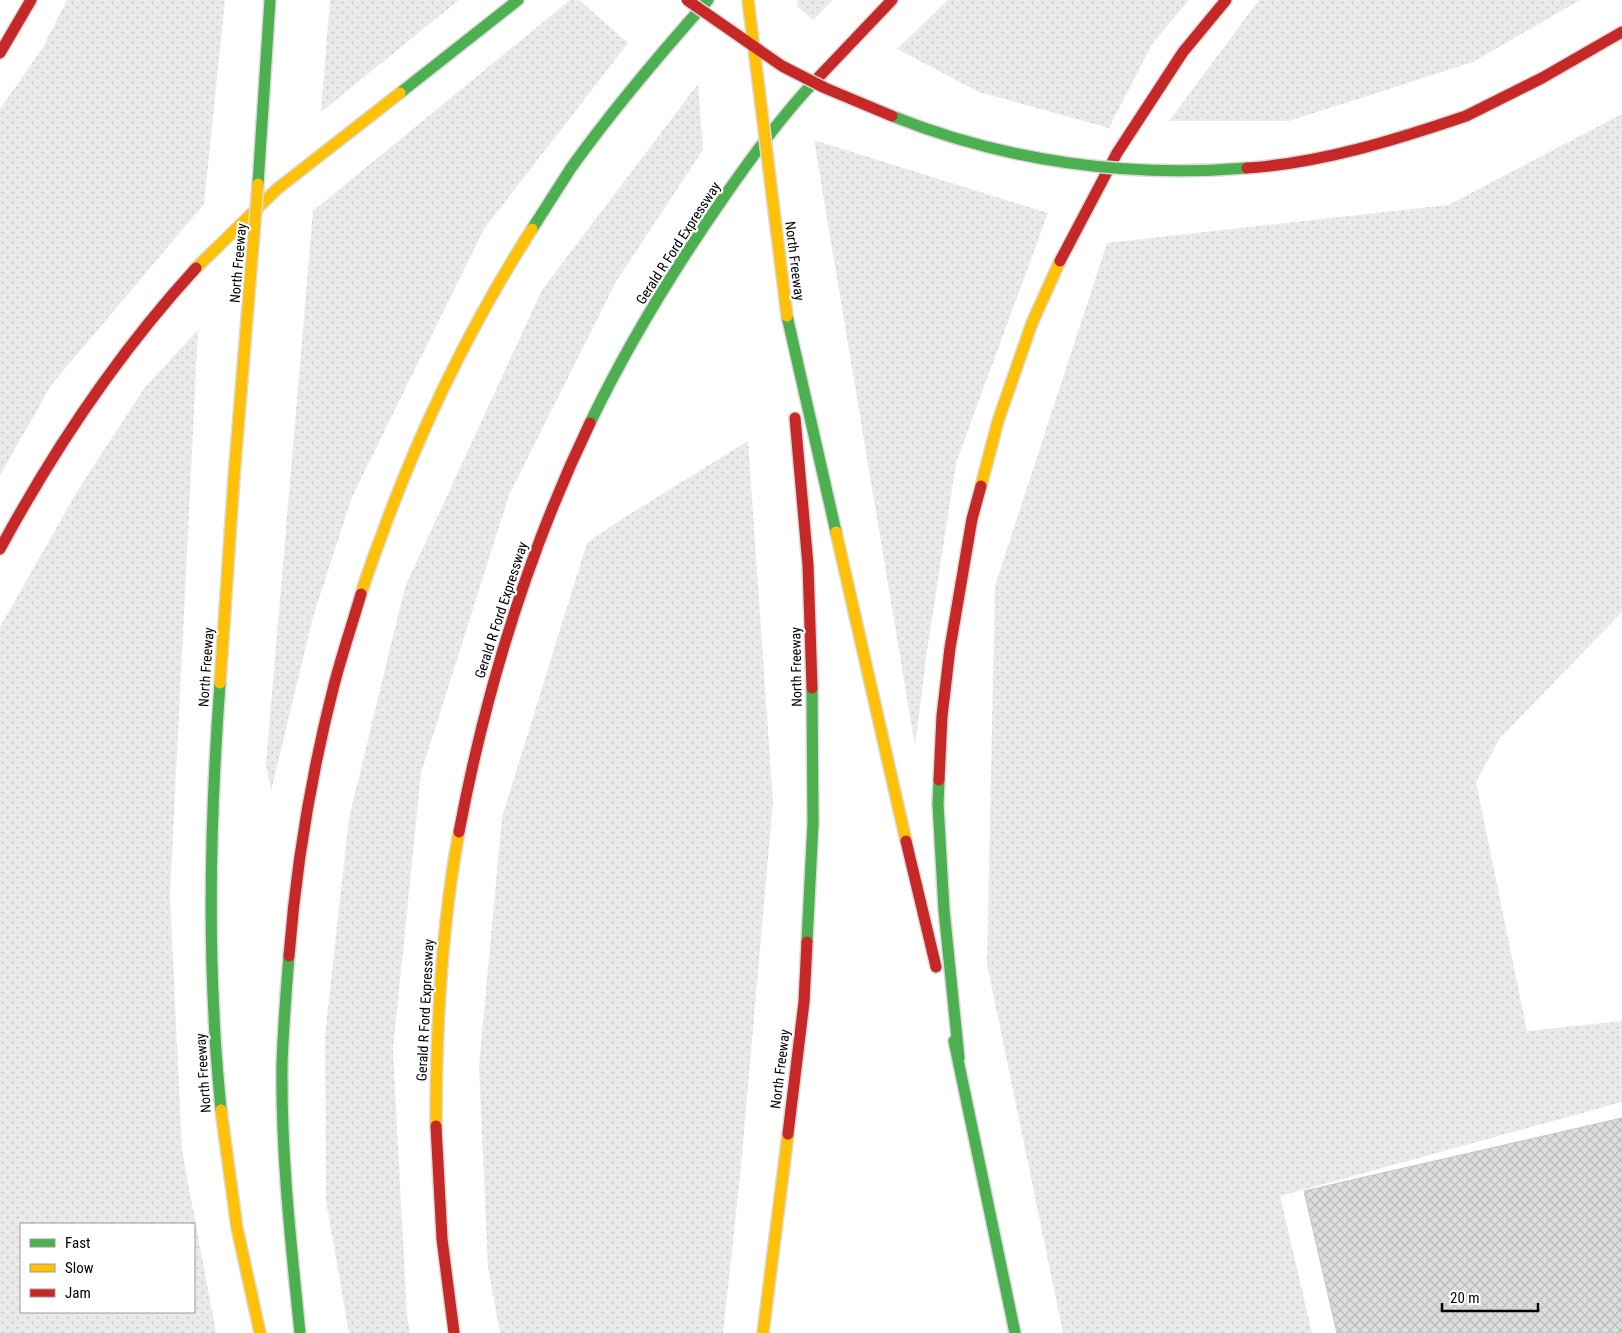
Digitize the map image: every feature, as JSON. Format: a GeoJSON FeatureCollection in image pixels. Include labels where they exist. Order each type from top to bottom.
{"type":"FeatureCollection","features":[{"type":"Feature","properties":{"kind":"highway"},"geometry":{"type":"LineString","coordinates":[[0,53],[31,0]]}},
{"type":"Feature","properties":{"kind":"highway","name":"North Freeway"},"geometry":{"type":"LineString","coordinates":[[260,1333],[238,1236],[222,1121],[213,1000],[210,878],[214,774],[234,477],[254,256],[270,0]]}},
{"type":"Feature","properties":{"kind":"highway"},"geometry":{"type":"LineString","coordinates":[[0,549],[46,467],[86,407],[155,316],[202,261],[277,189],[518,0]]}},
{"type":"Feature","properties":{"kind":"highway"},"geometry":{"type":"LineString","coordinates":[[687,0],[783,66],[844,98],[945,136],[1033,158],[1114,168],[1182,172],[1266,167],[1321,158],[1416,133],[1466,116],[1576,72]]}},
{"type":"Feature","properties":{"kind":"highway"},"geometry":{"type":"LineString","coordinates":[[300,1333],[285,1150],[283,1032],[286,976],[298,861],[307,804],[331,694],[349,628],[386,517],[408,463],[446,382],[487,304],[538,218],[570,170],[604,124],[667,46],[708,0]]}},
{"type":"Feature","properties":{"kind":"highway","name":"North Freeway"},"geometry":{"type":"LineString","coordinates":[[748,0],[787,316],[808,565],[812,684],[813,823],[804,1002],[763,1333]]}},
{"type":"Feature","properties":{"kind":"highway","name":"Gerald R Ford Expressway"},"geometry":{"type":"LineString","coordinates":[[454,1333],[445,1264],[437,1150],[438,1033],[444,932],[461,815],[474,755],[502,650],[524,582],[546,524],[590,424],[616,374],[675,271],[706,223],[784,115],[892,0]]}},
{"type":"Feature","properties":{"kind":"highway"},"geometry":{"type":"LineString","coordinates":[[959,1058],[944,910],[938,804],[942,716],[950,648],[972,519],[998,421],[1032,323],[1066,248],[1117,153],[1183,52],[1226,0]]}},
{"type":"Feature","properties":{"kind":"highway"},"geometry":{"type":"LineString","coordinates":[[1466,116],[1542,78],[1622,32]]}},
{"type":"Feature","properties":{"kind":"highway"},"geometry":{"type":"LineString","coordinates":[[787,316],[920,903],[959,1058],[1015,1333]]}},
{"type":"Feature","properties":{"kind":"shaded area"},"geometry":{"type":"Polygon","coordinates":[[[67,0],[225,0],[204,204],[52,384],[0,475],[0,109],[42,49],[67,0]]]}},
{"type":"Feature","properties":{"kind":"shaded area"},"geometry":{"type":"Polygon","coordinates":[[[330,0],[459,0],[321,112],[330,0]]]}},
{"type":"Feature","properties":{"kind":"shaded area"},"geometry":{"type":"Polygon","coordinates":[[[570,0],[579,0],[628,43],[484,229],[352,497],[313,617],[271,791],[266,764],[313,211],[570,0]]]}},
{"type":"Feature","properties":{"kind":"shaded area"},"geometry":{"type":"Polygon","coordinates":[[[797,0],[833,0],[813,20],[798,7],[797,0]]]}},
{"type":"Feature","properties":{"kind":"shaded area"},"geometry":{"type":"Polygon","coordinates":[[[948,0],[1189,0],[1152,44],[1109,128],[979,92],[897,49],[948,0]]]}},
{"type":"Feature","properties":{"kind":"shaded area"},"geometry":{"type":"Polygon","coordinates":[[[1259,0],[1580,0],[1473,62],[1289,121],[1169,121],[1259,0]]]}},
{"type":"Feature","properties":{"kind":"shaded area"},"geometry":{"type":"Polygon","coordinates":[[[698,84],[703,150],[617,280],[509,495],[421,773],[393,1050],[407,1317],[410,1333],[349,1333],[326,1201],[325,1035],[349,818],[405,587],[542,290],[698,84]]]}},
{"type":"Feature","properties":{"kind":"shaded area"},"geometry":{"type":"Polygon","coordinates":[[[1622,114],[1622,612],[1500,738],[1476,782],[1527,1031],[1622,1021],[1622,1102],[1280,1196],[1312,1333],[1063,1333],[987,964],[995,586],[1107,243],[1448,205],[1622,114]]]}},
{"type":"Feature","properties":{"kind":"shaded area"},"geometry":{"type":"Polygon","coordinates":[[[814,140],[1048,213],[956,463],[927,651],[915,746],[814,140]]]}},
{"type":"Feature","properties":{"kind":"shaded area"},"geometry":{"type":"Polygon","coordinates":[[[198,330],[170,896],[182,1150],[216,1333],[0,1333],[0,627],[78,490],[145,387],[198,330]]]}},
{"type":"Feature","properties":{"kind":"shaded area"},"geometry":{"type":"Polygon","coordinates":[[[748,441],[773,802],[740,1177],[723,1333],[500,1333],[488,1267],[479,1067],[502,817],[587,543],[617,522],[748,441]]]}},
{"type":"Feature","properties":{"kind":"building"},"geometry":{"type":"Polygon","coordinates":[[[1622,1118],[1622,1333],[1337,1333],[1304,1191],[1622,1118]]]}},
{"type":"Feature","properties":{"kind":"traffic: fast"},"geometry":{"type":"LineString","coordinates":[[258,184],[270,0]]}},
{"type":"Feature","properties":{"kind":"traffic: fast"},"geometry":{"type":"LineString","coordinates":[[400,93],[518,0]]}},
{"type":"Feature","properties":{"kind":"traffic: fast"},"geometry":{"type":"LineString","coordinates":[[532,229],[571,168],[603,124],[708,0]]}},
{"type":"Feature","properties":{"kind":"traffic: fast"},"geometry":{"type":"LineString","coordinates":[[590,423],[652,307],[687,252],[755,153],[777,124],[813,83]]}},
{"type":"Feature","properties":{"kind":"traffic: fast"},"geometry":{"type":"LineString","coordinates":[[892,116],[934,132],[978,145],[1066,163],[1111,168],[1157,170],[1247,168]]}},
{"type":"Feature","properties":{"kind":"traffic: fast"},"geometry":{"type":"LineString","coordinates":[[787,316],[836,532]]}},
{"type":"Feature","properties":{"kind":"traffic: fast"},"geometry":{"type":"LineString","coordinates":[[220,683],[213,807],[211,932],[214,1027],[221,1110]]}},
{"type":"Feature","properties":{"kind":"traffic: fast"},"geometry":{"type":"LineString","coordinates":[[807,942],[813,823],[812,688]]}},
{"type":"Feature","properties":{"kind":"traffic: fast"},"geometry":{"type":"LineString","coordinates":[[939,780],[938,804],[944,910],[959,1058]]}},
{"type":"Feature","properties":{"kind":"traffic: fast"},"geometry":{"type":"LineString","coordinates":[[289,956],[283,1038],[282,1099],[287,1200],[300,1333]]}},
{"type":"Feature","properties":{"kind":"traffic: fast"},"geometry":{"type":"LineString","coordinates":[[954,1041],[1015,1333]]}},
{"type":"Feature","properties":{"kind":"traffic: slow"},"geometry":{"type":"LineString","coordinates":[[748,0],[787,316]]}},
{"type":"Feature","properties":{"kind":"traffic: slow"},"geometry":{"type":"LineString","coordinates":[[196,268],[277,189],[400,93]]}},
{"type":"Feature","properties":{"kind":"traffic: slow"},"geometry":{"type":"LineString","coordinates":[[234,477],[258,184]]}},
{"type":"Feature","properties":{"kind":"traffic: slow"},"geometry":{"type":"LineString","coordinates":[[361,594],[388,518],[435,406],[490,298],[532,229]]}},
{"type":"Feature","properties":{"kind":"traffic: slow"},"geometry":{"type":"LineString","coordinates":[[981,486],[998,421],[1032,323],[1060,261]]}},
{"type":"Feature","properties":{"kind":"traffic: slow"},"geometry":{"type":"LineString","coordinates":[[220,683],[234,477]]}},
{"type":"Feature","properties":{"kind":"traffic: slow"},"geometry":{"type":"LineString","coordinates":[[836,532],[906,841]]}},
{"type":"Feature","properties":{"kind":"traffic: slow"},"geometry":{"type":"LineString","coordinates":[[436,1126],[441,978],[448,905],[459,832]]}},
{"type":"Feature","properties":{"kind":"traffic: slow"},"geometry":{"type":"LineString","coordinates":[[221,1110],[237,1228],[260,1333]]}},
{"type":"Feature","properties":{"kind":"traffic: slow"},"geometry":{"type":"LineString","coordinates":[[763,1333],[788,1134]]}},
{"type":"Feature","properties":{"kind":"traffic: jam"},"geometry":{"type":"LineString","coordinates":[[0,53],[31,0]]}},
{"type":"Feature","properties":{"kind":"traffic: jam"},"geometry":{"type":"LineString","coordinates":[[687,0],[782,66],[825,88],[892,116]]}},
{"type":"Feature","properties":{"kind":"traffic: jam"},"geometry":{"type":"LineString","coordinates":[[813,83],[892,0]]}},
{"type":"Feature","properties":{"kind":"traffic: jam"},"geometry":{"type":"LineString","coordinates":[[1060,261],[1117,153],[1183,52],[1226,0]]}},
{"type":"Feature","properties":{"kind":"traffic: jam"},"geometry":{"type":"LineString","coordinates":[[1466,116],[1542,78],[1622,32]]}},
{"type":"Feature","properties":{"kind":"traffic: jam"},"geometry":{"type":"LineString","coordinates":[[1247,168],[1331,156],[1385,142],[1466,116]]}},
{"type":"Feature","properties":{"kind":"traffic: jam"},"geometry":{"type":"LineString","coordinates":[[0,549],[65,438],[89,402],[140,333],[196,268]]}},
{"type":"Feature","properties":{"kind":"traffic: jam"},"geometry":{"type":"LineString","coordinates":[[795,418],[808,565],[812,688]]}},
{"type":"Feature","properties":{"kind":"traffic: jam"},"geometry":{"type":"LineString","coordinates":[[459,832],[482,726],[511,623],[547,522],[567,472],[590,423]]}},
{"type":"Feature","properties":{"kind":"traffic: jam"},"geometry":{"type":"LineString","coordinates":[[939,780],[942,716],[950,648],[972,519],[981,486]]}},
{"type":"Feature","properties":{"kind":"traffic: jam"},"geometry":{"type":"LineString","coordinates":[[289,956],[300,855],[318,755],[336,677],[361,594]]}},
{"type":"Feature","properties":{"kind":"traffic: jam"},"geometry":{"type":"LineString","coordinates":[[906,841],[936,967]]}},
{"type":"Feature","properties":{"kind":"traffic: jam"},"geometry":{"type":"LineString","coordinates":[[788,1134],[804,1002],[807,942]]}},
{"type":"Feature","properties":{"kind":"traffic: jam"},"geometry":{"type":"LineString","coordinates":[[436,1126],[442,1239],[454,1333]]}}]}
